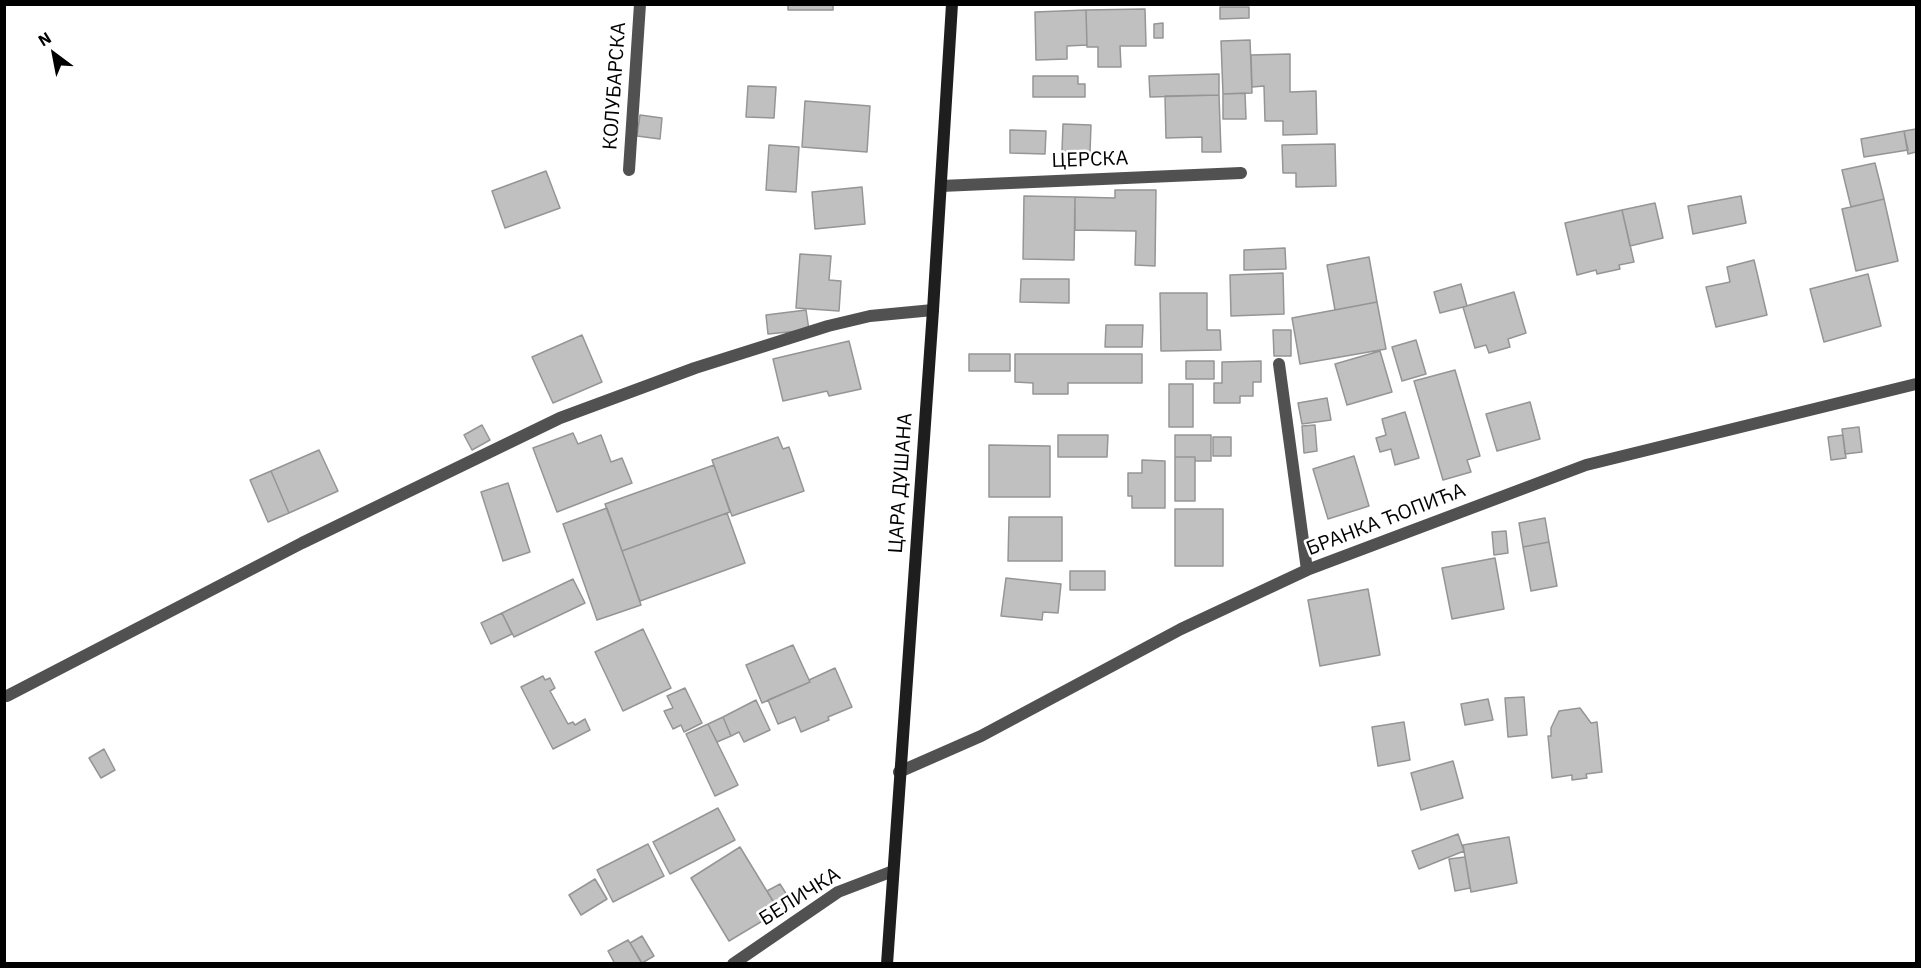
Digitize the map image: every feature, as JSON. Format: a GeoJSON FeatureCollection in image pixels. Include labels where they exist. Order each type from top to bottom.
{"type":"FeatureCollection","features":[{"type":"Feature","properties":{"kind":"main road","name":"ЦАРА ДУШАНА"},"geometry":{"type":"LineString","coordinates":[[887,963],[952,4]]}},
{"type":"Feature","properties":{"kind":"street","name":"КОЛУБАРСКА"},"geometry":{"type":"LineString","coordinates":[[629,170],[640,4]]}},
{"type":"Feature","properties":{"kind":"street","name":"ЦЕРСКА"},"geometry":{"type":"LineString","coordinates":[[940,186],[1241,173]]}},
{"type":"Feature","properties":{"kind":"street"},"geometry":{"type":"LineString","coordinates":[[7,696],[302,543],[560,418],[695,368],[828,326],[870,316],[933,310]]}},
{"type":"Feature","properties":{"kind":"street"},"geometry":{"type":"LineString","coordinates":[[1279,364],[1307,570]]}},
{"type":"Feature","properties":{"kind":"street","name":"БРАНКА ЋОПИЋА"},"geometry":{"type":"LineString","coordinates":[[899,772],[981,736],[1181,629],[1307,570],[1586,465],[1917,384]]}},
{"type":"Feature","properties":{"kind":"street","name":"БЕЛИЧКА"},"geometry":{"type":"LineString","coordinates":[[733,963],[838,892],[893,871]]}},
{"type":"Feature","properties":{"kind":"building"},"geometry":{"type":"Polygon","coordinates":[[[788,4],[833,4],[833,10],[788,10],[788,4]]]}},
{"type":"Feature","properties":{"kind":"building"},"geometry":{"type":"Polygon","coordinates":[[[1220,7],[1249,7],[1249,18],[1220,19],[1220,7]]]}},
{"type":"Feature","properties":{"kind":"building"},"geometry":{"type":"Polygon","coordinates":[[[1145,9],[1146,46],[1120,46],[1121,67],[1098,67],[1098,47],[1087,47],[1086,10],[1145,9]]]}},
{"type":"Feature","properties":{"kind":"building"},"geometry":{"type":"Polygon","coordinates":[[[1086,10],[1087,45],[1067,46],[1067,59],[1036,60],[1035,12],[1086,10]]]}},
{"type":"Feature","properties":{"kind":"building"},"geometry":{"type":"Polygon","coordinates":[[[1163,23],[1163,38],[1154,38],[1154,24],[1163,23]]]}},
{"type":"Feature","properties":{"kind":"building"},"geometry":{"type":"Polygon","coordinates":[[[1250,40],[1252,93],[1223,94],[1221,41],[1250,40]]]}},
{"type":"Feature","properties":{"kind":"building"},"geometry":{"type":"Polygon","coordinates":[[[1290,54],[1290,92],[1316,91],[1317,134],[1283,135],[1283,121],[1265,121],[1264,86],[1252,87],[1251,55],[1290,54]]]}},
{"type":"Feature","properties":{"kind":"building"},"geometry":{"type":"Polygon","coordinates":[[[1219,74],[1219,95],[1150,97],[1149,76],[1219,74]]]}},
{"type":"Feature","properties":{"kind":"building"},"geometry":{"type":"Polygon","coordinates":[[[1033,76],[1078,76],[1078,84],[1085,84],[1085,97],[1033,97],[1033,76]]]}},
{"type":"Feature","properties":{"kind":"building"},"geometry":{"type":"Polygon","coordinates":[[[748,86],[776,87],[774,118],[746,117],[748,86]]]}},
{"type":"Feature","properties":{"kind":"building"},"geometry":{"type":"Polygon","coordinates":[[[1245,93],[1246,119],[1223,119],[1223,94],[1245,93]]]}},
{"type":"Feature","properties":{"kind":"building"},"geometry":{"type":"Polygon","coordinates":[[[1219,95],[1221,152],[1202,152],[1202,137],[1166,138],[1165,96],[1219,95]]]}},
{"type":"Feature","properties":{"kind":"building"},"geometry":{"type":"Polygon","coordinates":[[[805,101],[870,106],[867,152],[802,147],[805,101]]]}},
{"type":"Feature","properties":{"kind":"building"},"geometry":{"type":"Polygon","coordinates":[[[640,115],[662,118],[660,139],[637,136],[640,115]]]}},
{"type":"Feature","properties":{"kind":"building"},"geometry":{"type":"Polygon","coordinates":[[[1063,124],[1091,125],[1090,152],[1062,151],[1063,124]]]}},
{"type":"Feature","properties":{"kind":"building"},"geometry":{"type":"Polygon","coordinates":[[[1916,129],[1916,152],[1908,154],[1904,131],[1916,129]]]}},
{"type":"Feature","properties":{"kind":"building"},"geometry":{"type":"Polygon","coordinates":[[[1010,130],[1046,131],[1045,154],[1010,153],[1010,130]]]}},
{"type":"Feature","properties":{"kind":"building"},"geometry":{"type":"Polygon","coordinates":[[[1904,131],[1908,150],[1864,157],[1861,139],[1904,131]]]}},
{"type":"Feature","properties":{"kind":"building"},"geometry":{"type":"Polygon","coordinates":[[[1335,144],[1336,186],[1296,187],[1296,173],[1283,173],[1282,145],[1335,144]]]}},
{"type":"Feature","properties":{"kind":"building"},"geometry":{"type":"Polygon","coordinates":[[[769,145],[799,147],[796,192],[766,190],[769,145]]]}},
{"type":"Feature","properties":{"kind":"building"},"geometry":{"type":"Polygon","coordinates":[[[1875,163],[1884,199],[1851,207],[1842,170],[1875,163]]]}},
{"type":"Feature","properties":{"kind":"building"},"geometry":{"type":"Polygon","coordinates":[[[546,171],[560,208],[505,228],[492,191],[546,171]]]}},
{"type":"Feature","properties":{"kind":"building"},"geometry":{"type":"Polygon","coordinates":[[[862,187],[865,224],[815,229],[812,192],[862,187]]]}},
{"type":"Feature","properties":{"kind":"building"},"geometry":{"type":"Polygon","coordinates":[[[1115,190],[1156,190],[1155,266],[1135,265],[1136,231],[1075,230],[1075,197],[1115,198],[1115,190]]]}},
{"type":"Feature","properties":{"kind":"building"},"geometry":{"type":"Polygon","coordinates":[[[1024,196],[1075,197],[1074,260],[1023,259],[1024,196]]]}},
{"type":"Feature","properties":{"kind":"building"},"geometry":{"type":"Polygon","coordinates":[[[1741,196],[1746,223],[1693,234],[1688,206],[1741,196]]]}},
{"type":"Feature","properties":{"kind":"building"},"geometry":{"type":"Polygon","coordinates":[[[1884,199],[1898,261],[1856,271],[1842,209],[1884,199]]]}},
{"type":"Feature","properties":{"kind":"building"},"geometry":{"type":"Polygon","coordinates":[[[1655,203],[1663,238],[1630,246],[1622,210],[1655,203]]]}},
{"type":"Feature","properties":{"kind":"building"},"geometry":{"type":"Polygon","coordinates":[[[1622,210],[1634,262],[1619,265],[1620,269],[1597,274],[1596,270],[1577,275],[1565,223],[1622,210]]]}},
{"type":"Feature","properties":{"kind":"building"},"geometry":{"type":"Polygon","coordinates":[[[1285,248],[1286,269],[1244,270],[1244,250],[1285,248]]]}},
{"type":"Feature","properties":{"kind":"building"},"geometry":{"type":"Polygon","coordinates":[[[800,254],[831,256],[829,280],[841,281],[839,311],[796,308],[800,254]]]}},
{"type":"Feature","properties":{"kind":"building"},"geometry":{"type":"Polygon","coordinates":[[[1369,257],[1377,302],[1335,310],[1327,265],[1369,257]]]}},
{"type":"Feature","properties":{"kind":"building"},"geometry":{"type":"Polygon","coordinates":[[[1754,260],[1767,315],[1716,327],[1706,287],[1730,282],[1727,267],[1754,260]]]}},
{"type":"Feature","properties":{"kind":"building"},"geometry":{"type":"Polygon","coordinates":[[[1283,273],[1284,314],[1231,316],[1230,275],[1283,273]]]}},
{"type":"Feature","properties":{"kind":"building"},"geometry":{"type":"Polygon","coordinates":[[[1868,274],[1881,326],[1824,342],[1810,289],[1868,274]]]}},
{"type":"Feature","properties":{"kind":"building"},"geometry":{"type":"Polygon","coordinates":[[[1021,279],[1069,279],[1069,303],[1020,302],[1021,279]]]}},
{"type":"Feature","properties":{"kind":"building"},"geometry":{"type":"Polygon","coordinates":[[[1461,284],[1467,306],[1440,313],[1434,292],[1461,284]]]}},
{"type":"Feature","properties":{"kind":"building"},"geometry":{"type":"Polygon","coordinates":[[[1514,292],[1526,333],[1508,339],[1510,347],[1489,353],[1486,345],[1475,348],[1463,307],[1514,292]]]}},
{"type":"Feature","properties":{"kind":"building"},"geometry":{"type":"Polygon","coordinates":[[[1160,293],[1207,293],[1207,330],[1220,330],[1221,350],[1161,351],[1160,293]]]}},
{"type":"Feature","properties":{"kind":"building"},"geometry":{"type":"Polygon","coordinates":[[[1377,302],[1386,349],[1300,364],[1292,318],[1377,302]]]}},
{"type":"Feature","properties":{"kind":"building"},"geometry":{"type":"Polygon","coordinates":[[[806,310],[809,330],[768,334],[766,315],[806,310]]]}},
{"type":"Feature","properties":{"kind":"building"},"geometry":{"type":"Polygon","coordinates":[[[1106,325],[1143,325],[1142,347],[1105,347],[1106,325]]]}},
{"type":"Feature","properties":{"kind":"building"},"geometry":{"type":"Polygon","coordinates":[[[1273,330],[1291,330],[1291,356],[1274,356],[1273,330]]]}},
{"type":"Feature","properties":{"kind":"building"},"geometry":{"type":"Polygon","coordinates":[[[582,335],[602,382],[553,403],[532,357],[582,335]]]}},
{"type":"Feature","properties":{"kind":"building"},"geometry":{"type":"Polygon","coordinates":[[[1416,340],[1426,374],[1402,381],[1392,347],[1416,340]]]}},
{"type":"Feature","properties":{"kind":"building"},"geometry":{"type":"Polygon","coordinates":[[[849,341],[861,389],[829,396],[827,391],[783,401],[773,359],[849,341]]]}},
{"type":"Feature","properties":{"kind":"building"},"geometry":{"type":"Polygon","coordinates":[[[1380,351],[1392,392],[1347,405],[1335,364],[1380,351]]]}},
{"type":"Feature","properties":{"kind":"building"},"geometry":{"type":"Polygon","coordinates":[[[969,354],[1010,354],[1010,371],[969,371],[969,354]]]}},
{"type":"Feature","properties":{"kind":"building"},"geometry":{"type":"Polygon","coordinates":[[[1015,354],[1142,354],[1142,383],[1068,383],[1068,394],[1033,394],[1033,383],[1015,382],[1015,354]]]}},
{"type":"Feature","properties":{"kind":"building"},"geometry":{"type":"Polygon","coordinates":[[[1186,361],[1214,361],[1214,379],[1186,379],[1186,361]]]}},
{"type":"Feature","properties":{"kind":"building"},"geometry":{"type":"Polygon","coordinates":[[[1261,361],[1261,382],[1253,382],[1253,396],[1240,396],[1240,403],[1214,403],[1214,383],[1222,383],[1222,362],[1261,361]]]}},
{"type":"Feature","properties":{"kind":"building"},"geometry":{"type":"Polygon","coordinates":[[[1455,370],[1480,456],[1467,460],[1471,472],[1443,480],[1414,381],[1455,370]]]}},
{"type":"Feature","properties":{"kind":"building"},"geometry":{"type":"Polygon","coordinates":[[[1169,384],[1193,384],[1193,427],[1169,427],[1169,384]]]}},
{"type":"Feature","properties":{"kind":"building"},"geometry":{"type":"Polygon","coordinates":[[[1327,398],[1331,420],[1302,424],[1298,403],[1327,398]]]}},
{"type":"Feature","properties":{"kind":"building"},"geometry":{"type":"Polygon","coordinates":[[[1530,402],[1540,439],[1497,451],[1486,414],[1530,402]]]}},
{"type":"Feature","properties":{"kind":"building"},"geometry":{"type":"Polygon","coordinates":[[[1405,412],[1419,458],[1395,465],[1391,449],[1380,452],[1376,438],[1386,435],[1382,419],[1405,412]]]}},
{"type":"Feature","properties":{"kind":"building"},"geometry":{"type":"Polygon","coordinates":[[[482,425],[490,440],[472,450],[464,435],[482,425]]]}},
{"type":"Feature","properties":{"kind":"building"},"geometry":{"type":"Polygon","coordinates":[[[1315,425],[1317,451],[1304,453],[1302,426],[1315,425]]]}},
{"type":"Feature","properties":{"kind":"building"},"geometry":{"type":"Polygon","coordinates":[[[1859,427],[1862,452],[1845,454],[1842,429],[1859,427]]]}},
{"type":"Feature","properties":{"kind":"building"},"geometry":{"type":"Polygon","coordinates":[[[573,433],[578,444],[601,435],[611,462],[622,458],[632,483],[557,512],[533,448],[573,433]]]}},
{"type":"Feature","properties":{"kind":"building"},"geometry":{"type":"Polygon","coordinates":[[[1058,435],[1108,435],[1107,457],[1058,457],[1058,435]]]}},
{"type":"Feature","properties":{"kind":"building"},"geometry":{"type":"Polygon","coordinates":[[[1175,435],[1211,435],[1211,461],[1195,461],[1195,457],[1175,457],[1175,435]]]}},
{"type":"Feature","properties":{"kind":"building"},"geometry":{"type":"Polygon","coordinates":[[[1843,435],[1846,458],[1831,460],[1828,437],[1843,435]]]}},
{"type":"Feature","properties":{"kind":"building"},"geometry":{"type":"Polygon","coordinates":[[[778,437],[783,449],[789,447],[804,491],[732,516],[712,460],[778,437]]]}},
{"type":"Feature","properties":{"kind":"building"},"geometry":{"type":"Polygon","coordinates":[[[1213,437],[1231,437],[1231,456],[1213,456],[1213,437]]]}},
{"type":"Feature","properties":{"kind":"building"},"geometry":{"type":"Polygon","coordinates":[[[989,445],[1050,446],[1050,497],[989,497],[989,445]]]}},
{"type":"Feature","properties":{"kind":"building"},"geometry":{"type":"Polygon","coordinates":[[[319,450],[338,491],[289,513],[271,471],[319,450]]]}},
{"type":"Feature","properties":{"kind":"building"},"geometry":{"type":"Polygon","coordinates":[[[1354,456],[1369,506],[1328,519],[1313,469],[1354,456]]]}},
{"type":"Feature","properties":{"kind":"building"},"geometry":{"type":"Polygon","coordinates":[[[1175,457],[1195,457],[1195,501],[1175,501],[1175,457]]]}},
{"type":"Feature","properties":{"kind":"building"},"geometry":{"type":"Polygon","coordinates":[[[1142,460],[1165,461],[1165,508],[1132,508],[1132,496],[1128,496],[1128,473],[1142,473],[1142,460]]]}},
{"type":"Feature","properties":{"kind":"building"},"geometry":{"type":"Polygon","coordinates":[[[714,465],[730,512],[622,551],[605,504],[714,465]]]}},
{"type":"Feature","properties":{"kind":"building"},"geometry":{"type":"Polygon","coordinates":[[[271,471],[289,513],[268,522],[250,480],[271,471]]]}},
{"type":"Feature","properties":{"kind":"building"},"geometry":{"type":"Polygon","coordinates":[[[508,483],[530,552],[503,561],[481,492],[508,483]]]}},
{"type":"Feature","properties":{"kind":"building"},"geometry":{"type":"Polygon","coordinates":[[[607,508],[641,605],[597,620],[563,524],[607,508]]]}},
{"type":"Feature","properties":{"kind":"building"},"geometry":{"type":"Polygon","coordinates":[[[1175,509],[1223,509],[1223,566],[1175,566],[1175,509]]]}},
{"type":"Feature","properties":{"kind":"building"},"geometry":{"type":"Polygon","coordinates":[[[727,513],[745,563],[640,601],[622,551],[727,513]]]}},
{"type":"Feature","properties":{"kind":"building"},"geometry":{"type":"Polygon","coordinates":[[[1009,517],[1062,517],[1062,561],[1008,561],[1009,517]]]}},
{"type":"Feature","properties":{"kind":"building"},"geometry":{"type":"Polygon","coordinates":[[[1545,518],[1549,542],[1523,547],[1519,523],[1545,518]]]}},
{"type":"Feature","properties":{"kind":"building"},"geometry":{"type":"Polygon","coordinates":[[[1506,531],[1508,553],[1494,555],[1492,532],[1506,531]]]}},
{"type":"Feature","properties":{"kind":"building"},"geometry":{"type":"Polygon","coordinates":[[[1549,542],[1557,586],[1531,591],[1523,547],[1549,542]]]}},
{"type":"Feature","properties":{"kind":"building"},"geometry":{"type":"Polygon","coordinates":[[[1495,558],[1504,609],[1452,619],[1442,568],[1495,558]]]}},
{"type":"Feature","properties":{"kind":"building"},"geometry":{"type":"Polygon","coordinates":[[[1070,571],[1105,571],[1105,590],[1070,590],[1070,571]]]}},
{"type":"Feature","properties":{"kind":"building"},"geometry":{"type":"Polygon","coordinates":[[[1006,578],[1061,584],[1058,613],[1043,612],[1042,620],[1001,616],[1006,578]]]}},
{"type":"Feature","properties":{"kind":"building"},"geometry":{"type":"Polygon","coordinates":[[[573,579],[585,603],[514,637],[502,613],[573,579]]]}},
{"type":"Feature","properties":{"kind":"building"},"geometry":{"type":"Polygon","coordinates":[[[1368,589],[1380,655],[1320,666],[1308,600],[1368,589]]]}},
{"type":"Feature","properties":{"kind":"building"},"geometry":{"type":"Polygon","coordinates":[[[502,613],[512,634],[491,644],[481,623],[502,613]]]}},
{"type":"Feature","properties":{"kind":"building"},"geometry":{"type":"Polygon","coordinates":[[[643,629],[671,688],[623,711],[595,652],[643,629]]]}},
{"type":"Feature","properties":{"kind":"building"},"geometry":{"type":"Polygon","coordinates":[[[793,645],[810,682],[762,703],[746,665],[793,645]]]}},
{"type":"Feature","properties":{"kind":"building"},"geometry":{"type":"Polygon","coordinates":[[[835,668],[852,707],[801,732],[795,717],[778,724],[768,700],[810,682],[809,680],[835,668]]]}},
{"type":"Feature","properties":{"kind":"building"},"geometry":{"type":"Polygon","coordinates":[[[543,676],[545,680],[550,678],[555,688],[550,691],[568,724],[573,722],[575,725],[585,719],[590,730],[553,749],[521,687],[543,676]]]}},
{"type":"Feature","properties":{"kind":"building"},"geometry":{"type":"Polygon","coordinates":[[[685,688],[702,723],[684,732],[681,725],[673,729],[664,711],[673,708],[667,696],[685,688]]]}},
{"type":"Feature","properties":{"kind":"building"},"geometry":{"type":"Polygon","coordinates":[[[1524,697],[1527,735],[1508,737],[1505,698],[1524,697]]]}},
{"type":"Feature","properties":{"kind":"building"},"geometry":{"type":"Polygon","coordinates":[[[1488,699],[1493,720],[1465,725],[1461,704],[1488,699]]]}},
{"type":"Feature","properties":{"kind":"building"},"geometry":{"type":"Polygon","coordinates":[[[756,700],[770,730],[744,742],[739,732],[731,736],[723,717],[756,700]]]}},
{"type":"Feature","properties":{"kind":"building"},"geometry":{"type":"Polygon","coordinates":[[[1580,708],[1591,723],[1597,722],[1602,772],[1586,774],[1587,778],[1572,780],[1572,775],[1552,778],[1548,736],[1551,736],[1551,728],[1559,711],[1580,708]]]}},
{"type":"Feature","properties":{"kind":"building"},"geometry":{"type":"Polygon","coordinates":[[[723,717],[731,736],[717,742],[708,724],[723,717]]]}},
{"type":"Feature","properties":{"kind":"building"},"geometry":{"type":"Polygon","coordinates":[[[1404,722],[1410,760],[1378,766],[1372,727],[1404,722]]]}},
{"type":"Feature","properties":{"kind":"building"},"geometry":{"type":"Polygon","coordinates":[[[708,724],[738,785],[715,796],[686,734],[708,724]]]}},
{"type":"Feature","properties":{"kind":"building"},"geometry":{"type":"Polygon","coordinates":[[[104,749],[115,770],[101,778],[89,758],[104,749]]]}},
{"type":"Feature","properties":{"kind":"building"},"geometry":{"type":"Polygon","coordinates":[[[1453,761],[1463,798],[1421,810],[1411,773],[1453,761]]]}},
{"type":"Feature","properties":{"kind":"building"},"geometry":{"type":"Polygon","coordinates":[[[718,808],[735,840],[670,874],[653,842],[718,808]]]}},
{"type":"Feature","properties":{"kind":"building"},"geometry":{"type":"Polygon","coordinates":[[[1458,834],[1464,851],[1419,869],[1412,851],[1458,834]]]}},
{"type":"Feature","properties":{"kind":"building"},"geometry":{"type":"Polygon","coordinates":[[[1509,837],[1517,883],[1471,892],[1463,845],[1509,837]]]}},
{"type":"Feature","properties":{"kind":"building"},"geometry":{"type":"Polygon","coordinates":[[[648,844],[664,876],[613,902],[597,870],[648,844]]]}},
{"type":"Feature","properties":{"kind":"building"},"geometry":{"type":"Polygon","coordinates":[[[740,847],[779,911],[729,941],[691,878],[740,847]]]}},
{"type":"Feature","properties":{"kind":"building"},"geometry":{"type":"Polygon","coordinates":[[[1465,857],[1470,888],[1455,891],[1449,859],[1465,857]]]}},
{"type":"Feature","properties":{"kind":"building"},"geometry":{"type":"Polygon","coordinates":[[[595,879],[607,899],[581,915],[569,895],[595,879]]]}},
{"type":"Feature","properties":{"kind":"building"},"geometry":{"type":"Polygon","coordinates":[[[780,884],[792,903],[779,911],[767,891],[780,884]]]}},
{"type":"Feature","properties":{"kind":"building"},"geometry":{"type":"Polygon","coordinates":[[[642,936],[654,956],[642,963],[630,943],[642,936]]]}},
{"type":"Feature","properties":{"kind":"building"},"geometry":{"type":"Polygon","coordinates":[[[628,940],[642,964],[615,964],[608,951],[628,940]]]}}]}
